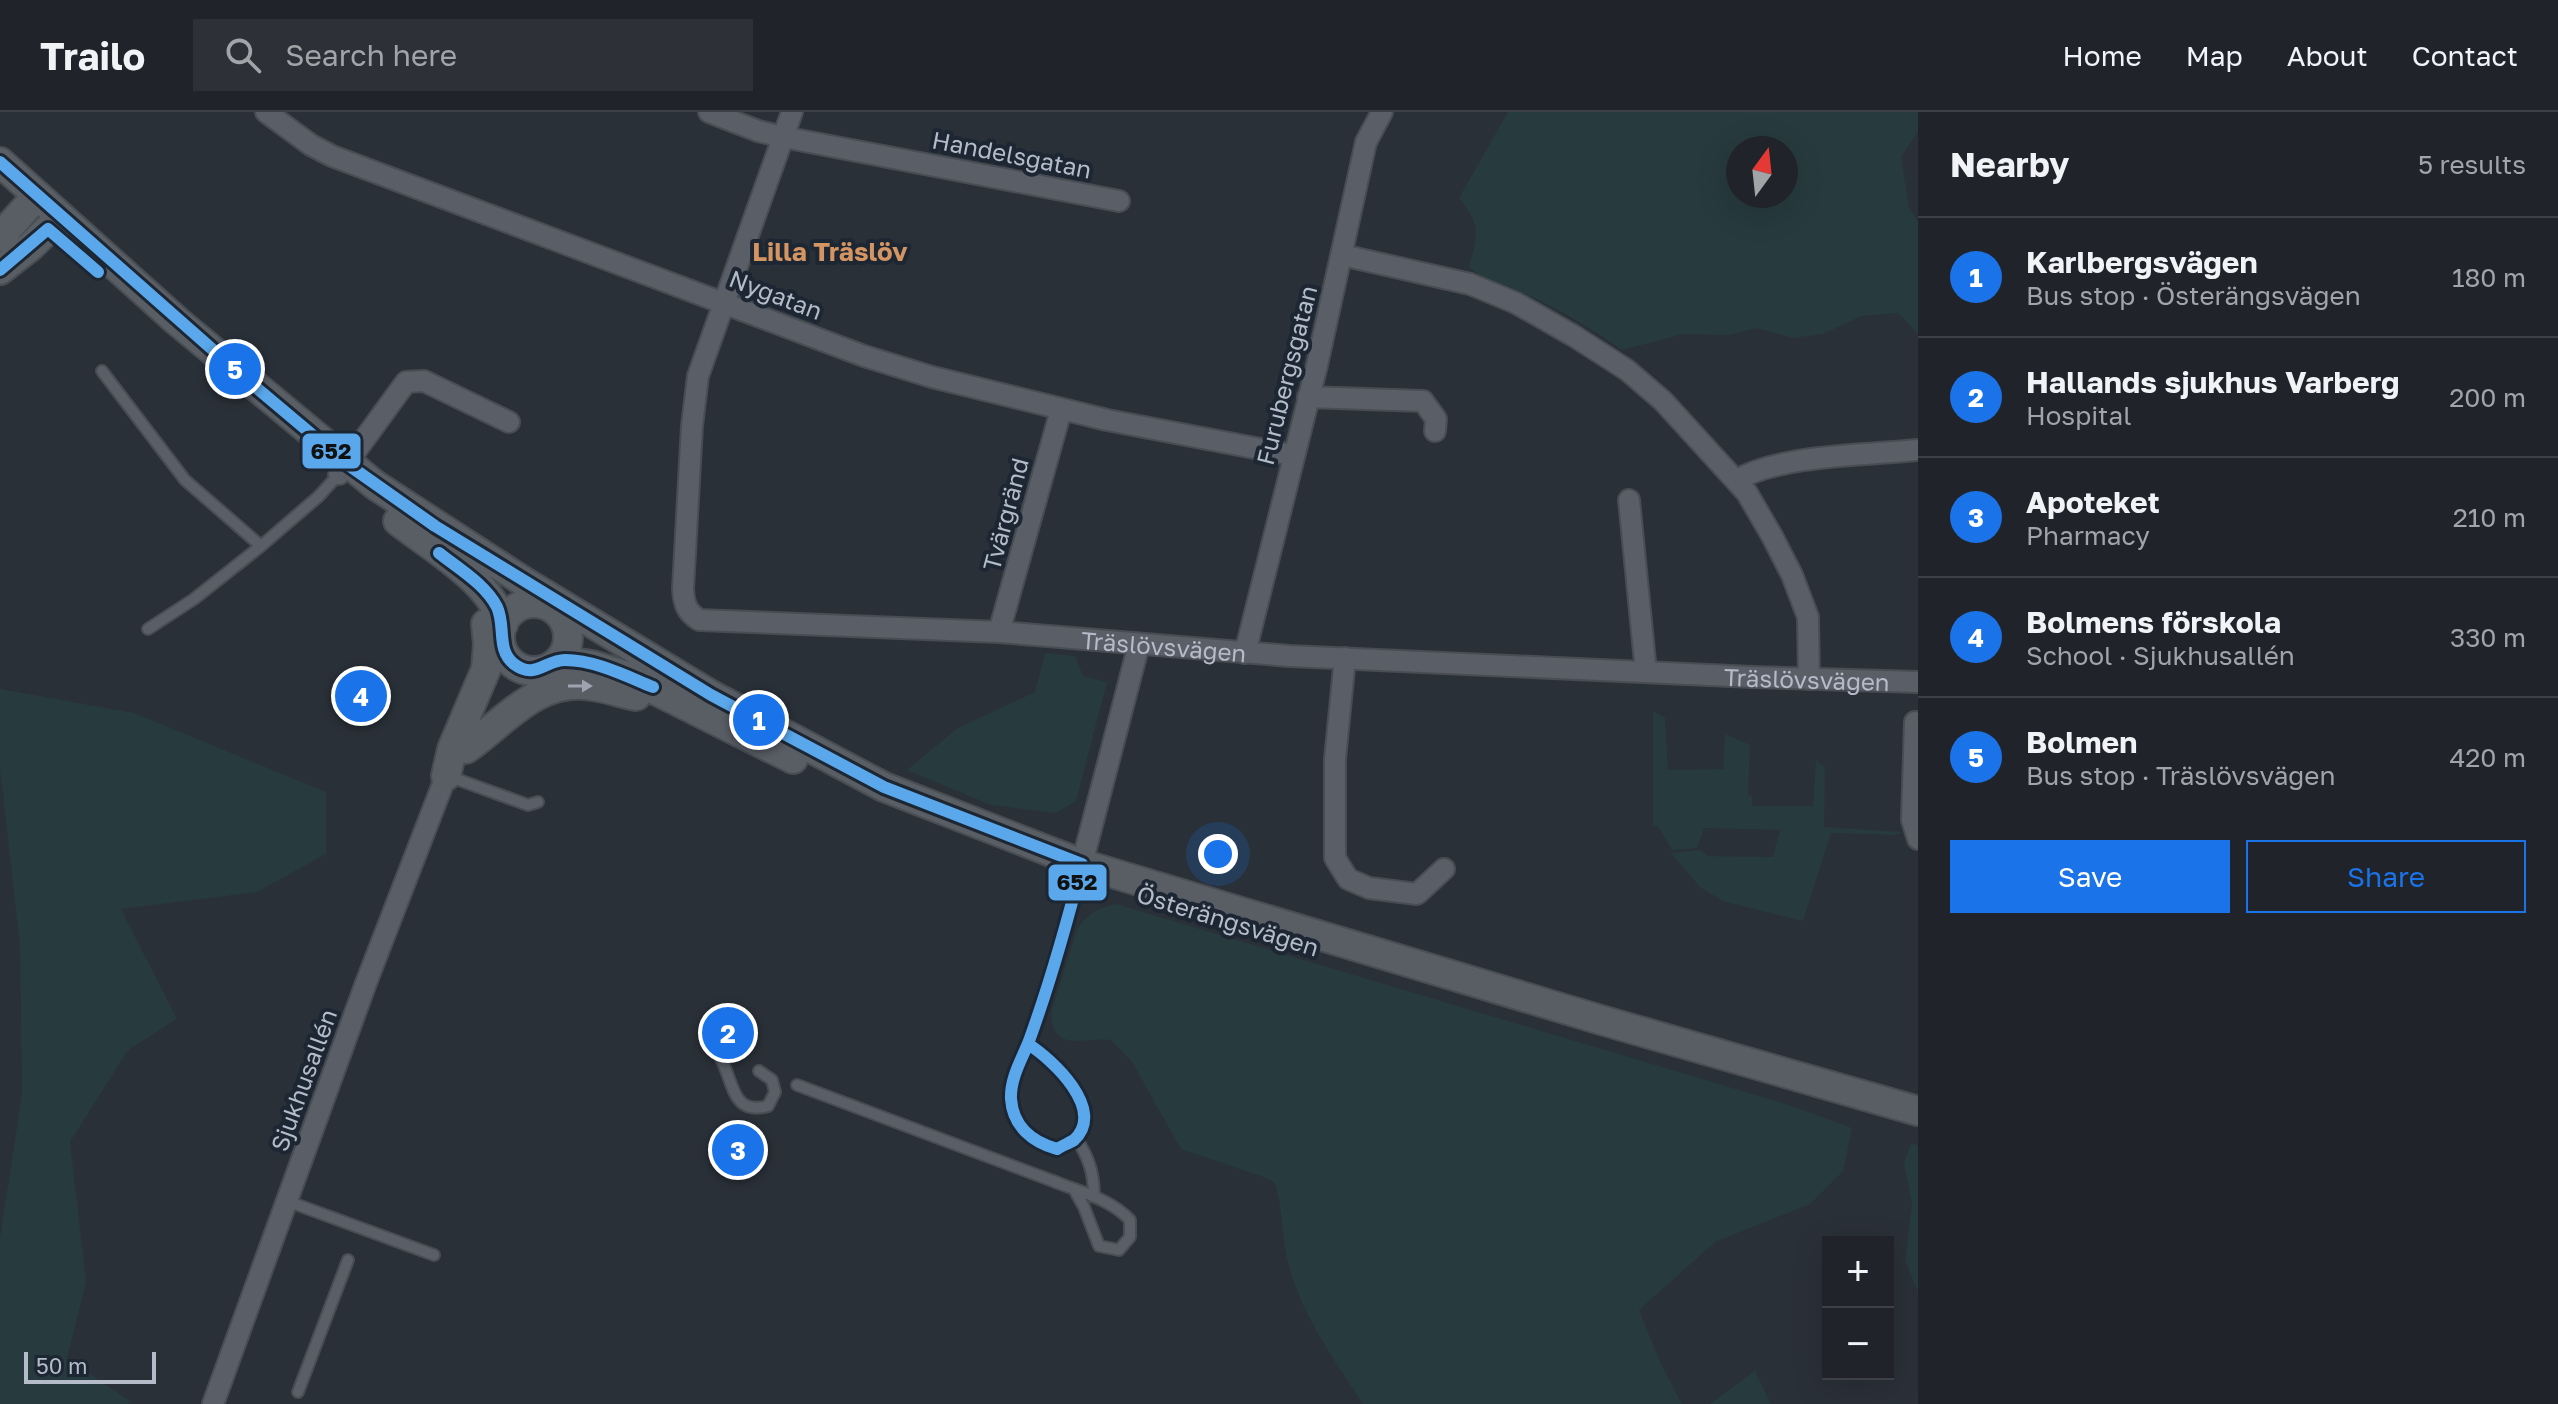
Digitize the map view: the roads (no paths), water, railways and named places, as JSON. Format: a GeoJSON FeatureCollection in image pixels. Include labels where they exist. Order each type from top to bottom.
{"type":"FeatureCollection","features":[{"type":"Feature","properties":{"kind":"street","name":"Nygatan"},"geometry":{"type":"LineString","coordinates":[[266,112],[311,145],[332,156],[864,356],[1061,410],[1292,455]]}},
{"type":"Feature","properties":{"kind":"street","name":"Handelsgatan"},"geometry":{"type":"LineString","coordinates":[[709,112],[783,137],[1119,201]]}},
{"type":"Feature","properties":{"kind":"street"},"geometry":{"type":"LineString","coordinates":[[723,302],[792,112]]}},
{"type":"Feature","properties":{"kind":"street","name":"Furubergsgatan"},"geometry":{"type":"LineString","coordinates":[[1245,653],[1342,255],[1366,142],[1382,112]]}},
{"type":"Feature","properties":{"kind":"street"},"geometry":{"type":"LineString","coordinates":[[0,162],[32,203],[54,223],[343,469],[382,509],[480,585],[497,606],[504,651],[513,664],[528,670],[550,665]]}},
{"type":"Feature","properties":{"kind":"street"},"geometry":{"type":"LineString","coordinates":[[0,186],[32,203]]}},
{"type":"Feature","properties":{"kind":"street"},"geometry":{"type":"LineString","coordinates":[[0,237],[32,203]]}},
{"type":"Feature","properties":{"kind":"street"},"geometry":{"type":"LineString","coordinates":[[0,270],[54,223]]}},
{"type":"Feature","properties":{"kind":"street"},"geometry":{"type":"LineString","coordinates":[[1342,255],[1470,284],[1516,303],[1627,370],[1663,401],[1737,480],[1772,536],[1792,575],[1808,617],[1809,679]]}},
{"type":"Feature","properties":{"kind":"street","name":"Träslövsvägen"},"geometry":{"type":"LineString","coordinates":[[723,302],[695,393],[683,589],[687,610],[699,620],[999,632],[1245,653],[1918,682]]}},
{"type":"Feature","properties":{"kind":"street"},"geometry":{"type":"LineString","coordinates":[[343,469],[406,382],[412,380],[424,381],[509,422]]}},
{"type":"Feature","properties":{"kind":"street"},"geometry":{"type":"LineString","coordinates":[[1308,397],[1423,401],[1436,419],[1435,431]]}},
{"type":"Feature","properties":{"kind":"street","name":"Tvärgränd"},"geometry":{"type":"LineString","coordinates":[[999,632],[1061,410]]}},
{"type":"Feature","properties":{"kind":"street"},"geometry":{"type":"LineString","coordinates":[[1737,480],[1756,469],[1791,462],[1918,450]]}},
{"type":"Feature","properties":{"kind":"street","name":"Österängsvägen"},"geometry":{"type":"LineString","coordinates":[[343,469],[526,583],[701,703]]}},
{"type":"Feature","properties":{"kind":"street"},"geometry":{"type":"LineString","coordinates":[[1629,500],[1646,672]]}},
{"type":"Feature","properties":{"kind":"street"},"geometry":{"type":"LineString","coordinates":[[382,509],[402,538],[483,615],[488,635],[486,669]]}},
{"type":"Feature","properties":{"kind":"street","name":"Österängsvägen"},"geometry":{"type":"LineString","coordinates":[[526,583],[554,611],[598,644],[701,703],[884,787],[1080,869],[1918,1129]]}},
{"type":"Feature","properties":{"kind":"street"},"geometry":{"type":"LineString","coordinates":[[532,603],[554,611],[568,639],[550,665],[500,698],[446,776],[452,749],[509,614],[520,606],[532,603]]}},
{"type":"Feature","properties":{"kind":"street"},"geometry":{"type":"LineString","coordinates":[[1080,869],[1139,644]]}},
{"type":"Feature","properties":{"kind":"street"},"geometry":{"type":"LineString","coordinates":[[1345,658],[1335,759],[1335,858],[1348,879],[1369,888],[1417,894],[1444,869]]}},
{"type":"Feature","properties":{"kind":"street","name":"Österängsvägen"},"geometry":{"type":"LineString","coordinates":[[550,665],[592,665],[701,703]]}},
{"type":"Feature","properties":{"kind":"street"},"geometry":{"type":"LineString","coordinates":[[466,749],[525,701],[557,688],[591,685],[701,703]]}},
{"type":"Feature","properties":{"kind":"street"},"geometry":{"type":"LineString","coordinates":[[1915,722],[1912,820],[1918,839]]}},
{"type":"Feature","properties":{"kind":"street","name":"Sjukhusallén"},"geometry":{"type":"LineString","coordinates":[[213,1404],[366,983],[446,776]]}},
{"type":"Feature","properties":{"kind":"street","name":"Österängsvägen"},"geometry":{"type":"LineString","coordinates":[[1080,869],[1918,1111]]}},
{"type":"Feature","properties":{"kind":"lane"},"geometry":{"type":"LineString","coordinates":[[102,371],[185,480],[261,546]]}},
{"type":"Feature","properties":{"kind":"lane"},"geometry":{"type":"LineString","coordinates":[[148,629],[194,599],[261,546],[319,496],[343,469]]}},
{"type":"Feature","properties":{"kind":"lane"},"geometry":{"type":"LineString","coordinates":[[446,776],[528,805],[538,802]]}},
{"type":"Feature","properties":{"kind":"lane"},"geometry":{"type":"LineString","coordinates":[[1028,1044],[1058,1066],[1074,1086],[1082,1103],[1082,1123],[1076,1138],[1057,1149],[1042,1146],[1020,1128],[1011,1100],[1012,1086],[1028,1044],[1080,869]]}},
{"type":"Feature","properties":{"kind":"lane"},"geometry":{"type":"LineString","coordinates":[[720,1057],[729,1072],[734,1094],[741,1103],[754,1109],[768,1106],[775,1092],[772,1080],[759,1071]]}},
{"type":"Feature","properties":{"kind":"lane"},"geometry":{"type":"LineString","coordinates":[[797,1085],[1074,1189],[1118,1207],[1130,1220],[1130,1237],[1119,1250],[1099,1246],[1074,1189]]}},
{"type":"Feature","properties":{"kind":"lane"},"geometry":{"type":"LineString","coordinates":[[1076,1138],[1089,1157],[1094,1177],[1094,1197]]}},
{"type":"Feature","properties":{"kind":"lane"},"geometry":{"type":"LineString","coordinates":[[287,1201],[434,1255]]}},
{"type":"Feature","properties":{"kind":"lane"},"geometry":{"type":"LineString","coordinates":[[298,1392],[348,1260]]}},
{"type":"Feature","properties":{"kind":"place","name":"Bolmen"},"geometry":{"type":"Point","coordinates":[235,369]}},
{"type":"Feature","properties":{"kind":"place","name":"Bolmens förskola"},"geometry":{"type":"Point","coordinates":[361,696]}},
{"type":"Feature","properties":{"kind":"place","name":"Karlbergsvägen"},"geometry":{"type":"Point","coordinates":[759,720]}},
{"type":"Feature","properties":{"kind":"place","name":"Hallands sjukhus Varberg"},"geometry":{"type":"Point","coordinates":[728,1033]}},
{"type":"Feature","properties":{"kind":"place","name":"Apoteket"},"geometry":{"type":"Point","coordinates":[738,1150]}},
{"type":"Feature","properties":{"kind":"district","name":"Lilla Träslöv"},"geometry":{"type":"Point","coordinates":[830,251]}}]}
